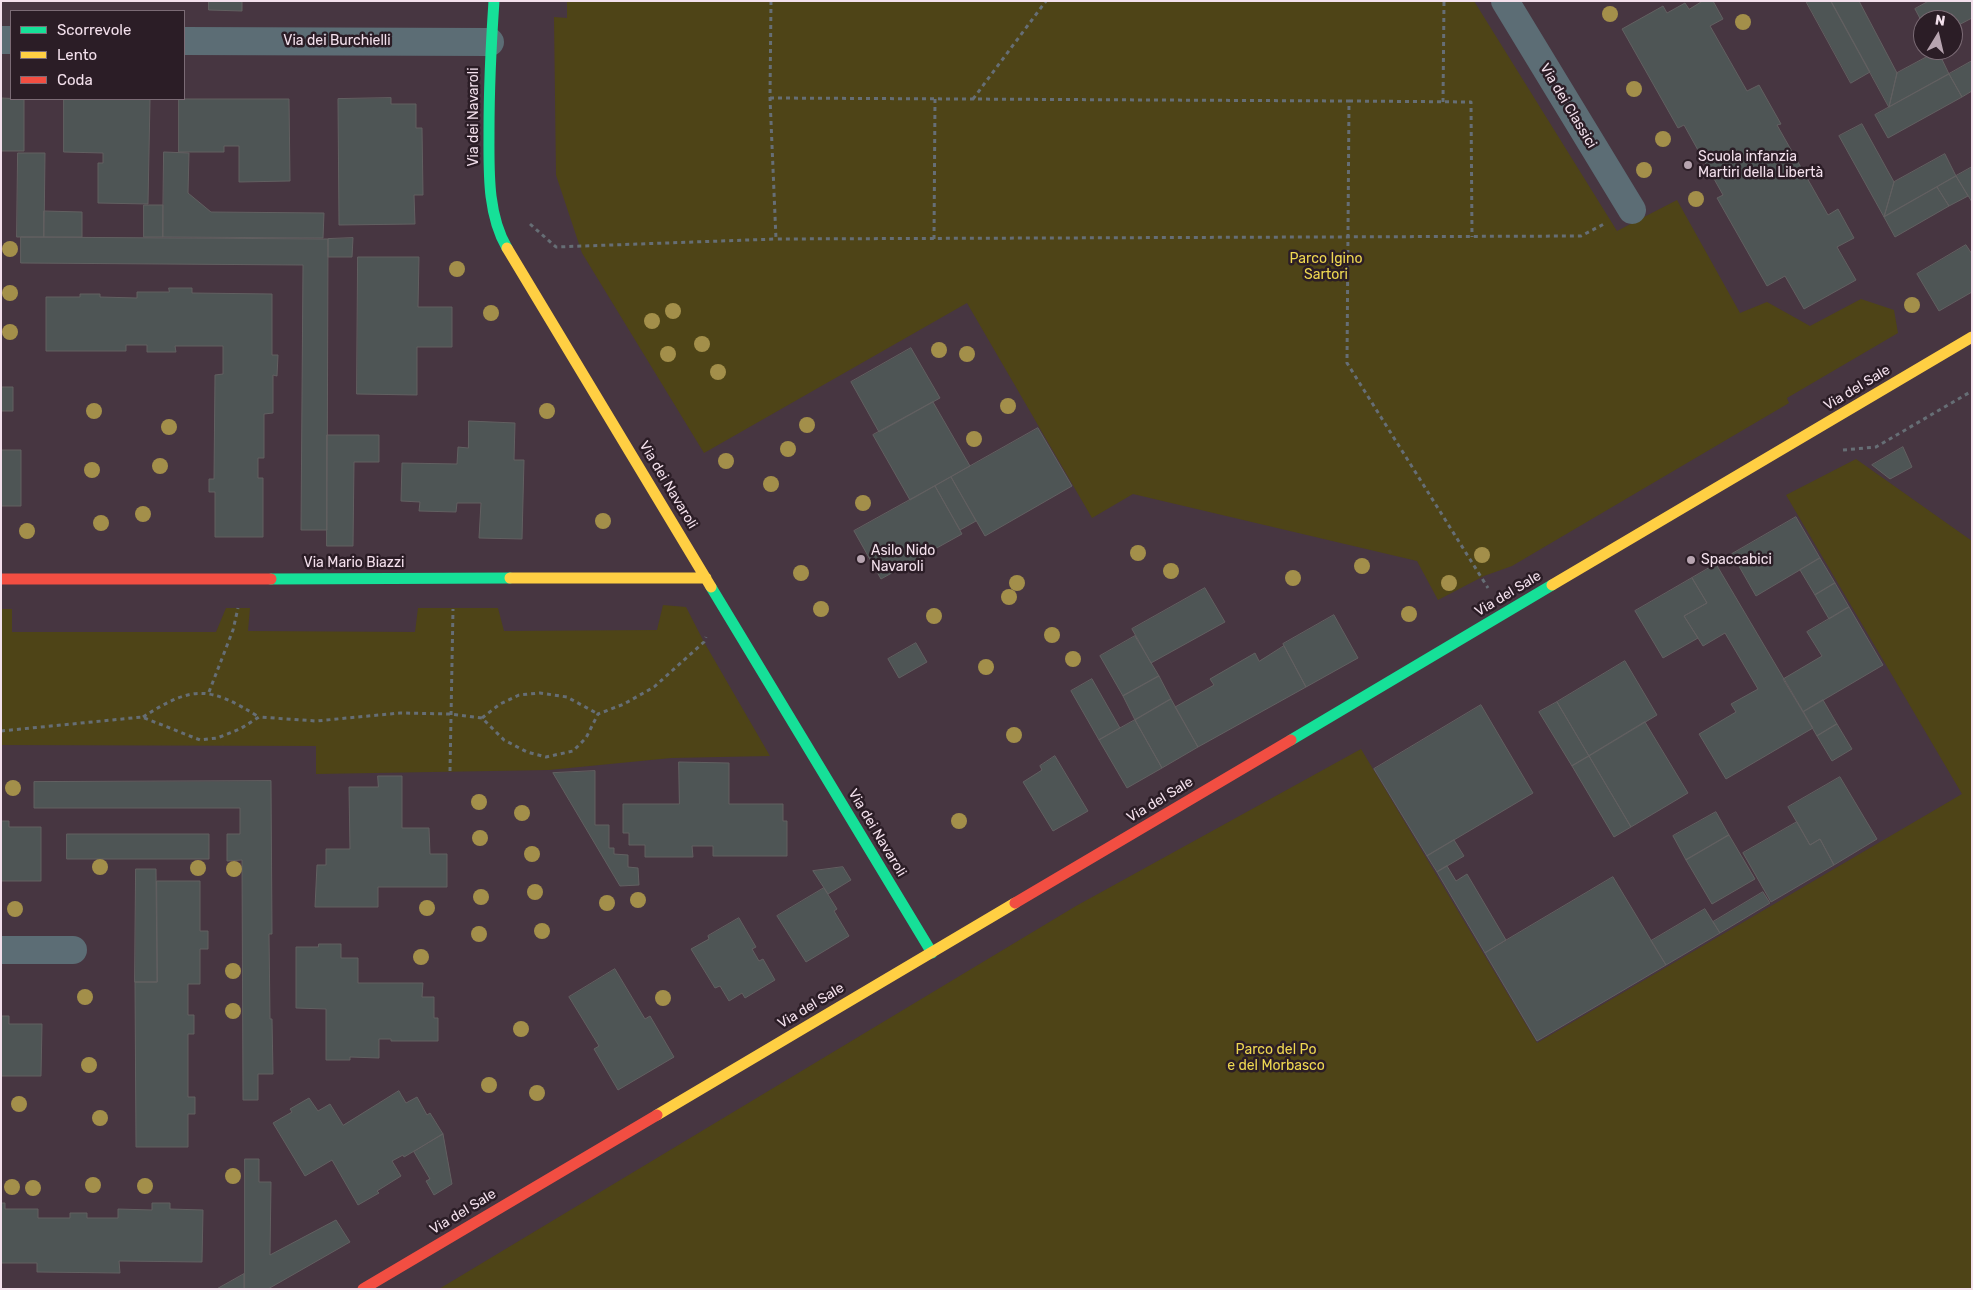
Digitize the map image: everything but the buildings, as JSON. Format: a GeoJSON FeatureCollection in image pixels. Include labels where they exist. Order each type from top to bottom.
{"type":"FeatureCollection","features":[{"type":"Feature","properties":{"kind":"street","name":"Via dei Navaroli"},"geometry":{"type":"LineString","coordinates":[[494,1],[490,42],[489,186],[500,236],[932,953]]}},
{"type":"Feature","properties":{"kind":"street","name":"Via dei Classici"},"geometry":{"type":"LineString","coordinates":[[1505,1],[1632,210]]}},
{"type":"Feature","properties":{"kind":"street","name":"Via dei Burchielli"},"geometry":{"type":"LineString","coordinates":[[185,41],[490,42]]}},
{"type":"Feature","properties":{"kind":"street","name":"Via del Sale"},"geometry":{"type":"LineString","coordinates":[[363,1289],[1972,337]]}},
{"type":"Feature","properties":{"kind":"street","name":"Via Mario Biazzi"},"geometry":{"type":"LineString","coordinates":[[1,579],[706,578]]}},
{"type":"Feature","properties":{"kind":"street"},"geometry":{"type":"LineString","coordinates":[[1,950],[73,950]]}},
{"type":"Feature","properties":{"kind":"path"},"geometry":{"type":"LineString","coordinates":[[771,1],[770,98],[776,239]]}},
{"type":"Feature","properties":{"kind":"path"},"geometry":{"type":"LineString","coordinates":[[973,99],[1046,1]]}},
{"type":"Feature","properties":{"kind":"path"},"geometry":{"type":"LineString","coordinates":[[1443,102],[1444,1]]}},
{"type":"Feature","properties":{"kind":"path"},"geometry":{"type":"LineString","coordinates":[[770,98],[1472,102],[1472,237]]}},
{"type":"Feature","properties":{"kind":"path"},"geometry":{"type":"LineString","coordinates":[[934,239],[935,99]]}},
{"type":"Feature","properties":{"kind":"path"},"geometry":{"type":"LineString","coordinates":[[1349,101],[1347,362],[1504,614]]}},
{"type":"Feature","properties":{"kind":"path"},"geometry":{"type":"LineString","coordinates":[[529,223],[556,247],[776,239],[1581,236],[1632,210]]}},
{"type":"Feature","properties":{"kind":"path"},"geometry":{"type":"LineString","coordinates":[[1841,450],[1876,448],[1972,391]]}},
{"type":"Feature","properties":{"kind":"path"},"geometry":{"type":"LineString","coordinates":[[450,771],[453,578]]}},
{"type":"Feature","properties":{"kind":"path"},"geometry":{"type":"LineString","coordinates":[[209,692],[233,630],[238,608],[239,579]]}},
{"type":"Feature","properties":{"kind":"path"},"geometry":{"type":"LineString","coordinates":[[1,732],[142,717],[168,701],[194,693],[209,692],[234,702],[259,717],[316,721],[400,713],[451,714],[482,718],[504,740],[526,752],[546,756],[573,751],[586,738],[598,714],[624,704],[654,687],[698,648],[704,642],[718,600]]}},
{"type":"Feature","properties":{"kind":"path"},"geometry":{"type":"LineString","coordinates":[[482,718],[500,704],[519,695],[540,692],[567,697],[598,714]]}},
{"type":"Feature","properties":{"kind":"path"},"geometry":{"type":"LineString","coordinates":[[142,717],[200,740],[216,738],[240,729],[259,717]]}},
{"type":"Feature","properties":{"kind":"green space","name":"Parco Igino Sartori"},"geometry":{"type":"Polygon","coordinates":[[[567,1],[1474,1],[1617,231],[1677,200],[1740,313],[1767,302],[1810,326],[1861,299],[1894,310],[1898,333],[1787,398],[1789,403],[1512,566],[1484,576],[1438,600],[1417,561],[1133,494],[1092,518],[967,303],[704,453],[582,253],[556,175],[554,17],[567,18],[567,1]]]}},
{"type":"Feature","properties":{"kind":"green space","name":"Parco del Po e del Morbasco"},"geometry":{"type":"Polygon","coordinates":[[[1856,459],[1972,541],[1972,1289],[439,1289],[1076,906],[1361,749],[1537,1043],[1962,794],[1786,495],[1856,459]]]}},
{"type":"Feature","properties":{"kind":"green space"},"geometry":{"type":"Polygon","coordinates":[[[663,605],[686,607],[704,642],[770,756],[671,758],[549,770],[316,774],[316,746],[1,745],[1,609],[12,609],[12,632],[216,632],[226,608],[250,608],[248,631],[415,632],[418,608],[498,608],[504,631],[657,630],[663,605]]]}},
{"type":"Feature","properties":{"kind":"traffic: fast"},"geometry":{"type":"LineString","coordinates":[[494,1],[489,99],[489,176],[496,221],[500,235],[507,248]]}},
{"type":"Feature","properties":{"kind":"traffic: fast"},"geometry":{"type":"LineString","coordinates":[[271,579],[510,578]]}},
{"type":"Feature","properties":{"kind":"traffic: fast"},"geometry":{"type":"LineString","coordinates":[[1291,740],[1552,585]]}},
{"type":"Feature","properties":{"kind":"traffic: fast"},"geometry":{"type":"LineString","coordinates":[[711,587],[932,953]]}},
{"type":"Feature","properties":{"kind":"traffic: slow"},"geometry":{"type":"LineString","coordinates":[[507,248],[711,587]]}},
{"type":"Feature","properties":{"kind":"traffic: slow"},"geometry":{"type":"LineString","coordinates":[[1552,585],[1972,337]]}},
{"type":"Feature","properties":{"kind":"traffic: slow"},"geometry":{"type":"LineString","coordinates":[[510,578],[706,578]]}},
{"type":"Feature","properties":{"kind":"traffic: slow"},"geometry":{"type":"LineString","coordinates":[[657,1115],[1015,903]]}},
{"type":"Feature","properties":{"kind":"traffic: jam"},"geometry":{"type":"LineString","coordinates":[[1,579],[271,579]]}},
{"type":"Feature","properties":{"kind":"traffic: jam"},"geometry":{"type":"LineString","coordinates":[[1015,903],[1291,740]]}},
{"type":"Feature","properties":{"kind":"traffic: jam"},"geometry":{"type":"LineString","coordinates":[[363,1289],[657,1115]]}},
{"type":"Feature","properties":{"kind":"place","name":"Scuola infanzia Martiri della Libertà"},"geometry":{"type":"Point","coordinates":[1688,165]}},
{"type":"Feature","properties":{"kind":"place","name":"Asilo Nido Navaroli"},"geometry":{"type":"Point","coordinates":[861,559]}},
{"type":"Feature","properties":{"kind":"place","name":"Spaccabici"},"geometry":{"type":"Point","coordinates":[1691,560]}}]}
